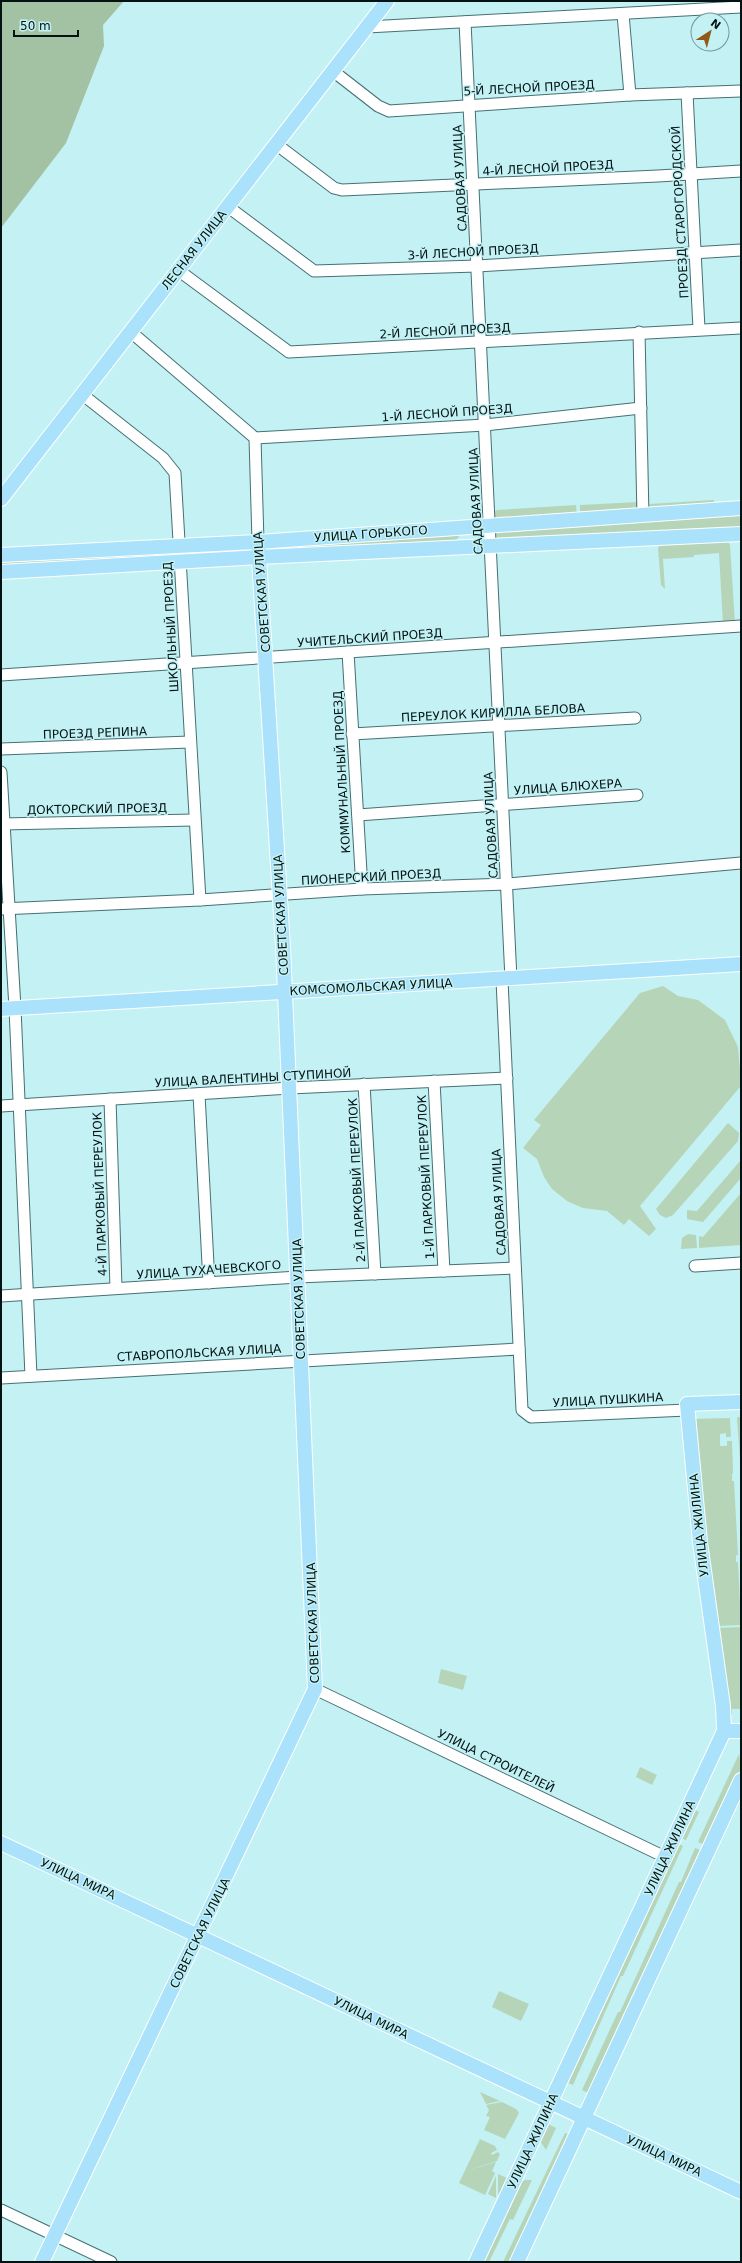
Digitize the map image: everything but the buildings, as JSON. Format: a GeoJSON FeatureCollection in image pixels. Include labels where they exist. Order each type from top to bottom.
{"type":"FeatureCollection","features":[{"type":"Feature","properties":{"kind":"main road","name":"ЛЕСНАЯ УЛИЦА"},"geometry":{"type":"LineString","coordinates":[[1,499],[387,1]]}},
{"type":"Feature","properties":{"kind":"main road","name":"УЛИЦА ГОРЬКОГО"},"geometry":{"type":"LineString","coordinates":[[1,555],[258,542],[490,527],[741,508]]}},
{"type":"Feature","properties":{"kind":"main road","name":"УЛИЦА ГОРЬКОГО"},"geometry":{"type":"LineString","coordinates":[[1,572],[259,557],[741,534]]}},
{"type":"Feature","properties":{"kind":"main road","name":"СОВЕТСКАЯ УЛИЦА"},"geometry":{"type":"LineString","coordinates":[[42,2262],[199,1936],[315,1689],[286,993],[258,542]]}},
{"type":"Feature","properties":{"kind":"main road","name":"КОМСОМОЛЬСКАЯ УЛИЦА"},"geometry":{"type":"LineString","coordinates":[[8,1008],[286,993],[741,964]]}},
{"type":"Feature","properties":{"kind":"main road"},"geometry":{"type":"LineString","coordinates":[[687,1407],[741,1402]]}},
{"type":"Feature","properties":{"kind":"main road","name":"УЛИЦА ЖИЛИНА"},"geometry":{"type":"LineString","coordinates":[[476,2262],[724,1731],[700,1542],[687,1407]]}},
{"type":"Feature","properties":{"kind":"main road"},"geometry":{"type":"LineString","coordinates":[[724,1731],[741,1731]]}},
{"type":"Feature","properties":{"kind":"main road"},"geometry":{"type":"LineString","coordinates":[[517,2262],[741,1780]]}},
{"type":"Feature","properties":{"kind":"main road","name":"УЛИЦА МИРА"},"geometry":{"type":"LineString","coordinates":[[1,1843],[550,2104],[741,2192]]}},
{"type":"Feature","properties":{"kind":"street"},"geometry":{"type":"LineString","coordinates":[[367,27],[623,14],[656,6],[741,7]]}},
{"type":"Feature","properties":{"kind":"street"},"geometry":{"type":"LineString","coordinates":[[623,14],[630,95]]}},
{"type":"Feature","properties":{"kind":"street","name":"САДОВАЯ УЛИЦА"},"geometry":{"type":"LineString","coordinates":[[464,22],[474,185],[507,884],[507,1078],[515,1268],[522,1410],[531,1417]]}},
{"type":"Feature","properties":{"kind":"street","name":"5-Й ЛЕСНОЙ ПРОЕЗД"},"geometry":{"type":"LineString","coordinates":[[333,71],[378,106],[388,111],[630,95],[741,91]]}},
{"type":"Feature","properties":{"kind":"street","name":"ПРОЕЗД СТАРОГОРОДСКОЙ"},"geometry":{"type":"LineString","coordinates":[[687,93],[699,329]]}},
{"type":"Feature","properties":{"kind":"street","name":"4-Й ЛЕСНОЙ ПРОЕЗД"},"geometry":{"type":"LineString","coordinates":[[276,144],[334,188],[342,190],[474,185],[741,171]]}},
{"type":"Feature","properties":{"kind":"street","name":"3-Й ЛЕСНОЙ ПРОЕЗД"},"geometry":{"type":"LineString","coordinates":[[228,206],[314,271],[477,266],[741,250]]}},
{"type":"Feature","properties":{"kind":"street","name":"2-Й ЛЕСНОЙ ПРОЕЗД"},"geometry":{"type":"LineString","coordinates":[[178,270],[289,352],[481,343],[639,332],[741,328]]}},
{"type":"Feature","properties":{"kind":"street"},"geometry":{"type":"LineString","coordinates":[[131,332],[255,438]]}},
{"type":"Feature","properties":{"kind":"street"},"geometry":{"type":"LineString","coordinates":[[639,332],[643,516]]}},
{"type":"Feature","properties":{"kind":"street","name":"ШКОЛЬНЫЙ ПРОЕЗД"},"geometry":{"type":"LineString","coordinates":[[83,395],[163,458],[175,472],[187,663],[194,820],[200,900]]}},
{"type":"Feature","properties":{"kind":"street","name":"1-Й ЛЕСНОЙ ПРОЕЗД"},"geometry":{"type":"LineString","coordinates":[[255,438],[485,425],[641,408]]}},
{"type":"Feature","properties":{"kind":"street","name":"СОВЕТСКАЯ УЛИЦА"},"geometry":{"type":"LineString","coordinates":[[255,438],[258,542]]}},
{"type":"Feature","properties":{"kind":"street","name":"УЧИТЕЛЬСКИЙ ПРОЕЗД"},"geometry":{"type":"LineString","coordinates":[[1,675],[741,626]]}},
{"type":"Feature","properties":{"kind":"street","name":"КОММУНАЛЬНЫЙ ПРОЕЗД"},"geometry":{"type":"LineString","coordinates":[[348,652],[362,889]]}},
{"type":"Feature","properties":{"kind":"street","name":"ПЕРЕУЛОК КИРИЛЛА БЕЛОВА"},"geometry":{"type":"LineString","coordinates":[[352,734],[635,718]]}},
{"type":"Feature","properties":{"kind":"street","name":"ПРОЕЗД РЕПИНА"},"geometry":{"type":"LineString","coordinates":[[1,749],[190,742]]}},
{"type":"Feature","properties":{"kind":"street"},"geometry":{"type":"LineString","coordinates":[[1,772],[8,1008],[18,1105],[31,1376]]}},
{"type":"Feature","properties":{"kind":"street","name":"УЛИЦА БЛЮХЕРА"},"geometry":{"type":"LineString","coordinates":[[358,815],[638,795]]}},
{"type":"Feature","properties":{"kind":"street","name":"ДОКТОРСКИЙ ПРОЕЗД"},"geometry":{"type":"LineString","coordinates":[[2,824],[194,820]]}},
{"type":"Feature","properties":{"kind":"street","name":"ПИОНЕРСКИЙ ПРОЕЗД"},"geometry":{"type":"LineString","coordinates":[[5,909],[200,900],[362,889],[507,884],[741,863]]}},
{"type":"Feature","properties":{"kind":"street","name":"УЛИЦА ВАЛЕНТИНЫ СТУПИНОЙ"},"geometry":{"type":"LineString","coordinates":[[1,1106],[290,1088],[507,1078]]}},
{"type":"Feature","properties":{"kind":"street","name":"1-Й ПАРКОВЫЙ ПЕРЕУЛОК"},"geometry":{"type":"LineString","coordinates":[[434,1081],[444,1271]]}},
{"type":"Feature","properties":{"kind":"street","name":"2-Й ПАРКОВЫЙ ПЕРЕУЛОК"},"geometry":{"type":"LineString","coordinates":[[364,1084],[375,1274]]}},
{"type":"Feature","properties":{"kind":"street"},"geometry":{"type":"LineString","coordinates":[[199,1094],[209,1283]]}},
{"type":"Feature","properties":{"kind":"street","name":"4-Й ПАРКОВЫЙ ПЕРЕУЛОК"},"geometry":{"type":"LineString","coordinates":[[110,1099],[116,1288]]}},
{"type":"Feature","properties":{"kind":"street"},"geometry":{"type":"LineString","coordinates":[[695,1266],[741,1263]]}},
{"type":"Feature","properties":{"kind":"street","name":"УЛИЦА ТУХАЧЕВСКОГО"},"geometry":{"type":"LineString","coordinates":[[1,1296],[298,1277],[515,1268]]}},
{"type":"Feature","properties":{"kind":"street","name":"СТАВРОПОЛЬСКАЯ УЛИЦА"},"geometry":{"type":"LineString","coordinates":[[1,1378],[301,1360],[519,1349]]}},
{"type":"Feature","properties":{"kind":"street","name":"УЛИЦА ПУШКИНА"},"geometry":{"type":"LineString","coordinates":[[531,1417],[687,1407]]}},
{"type":"Feature","properties":{"kind":"street","name":"УЛИЦА СТРОИТЕЛЕЙ"},"geometry":{"type":"LineString","coordinates":[[315,1689],[665,1857]]}},
{"type":"Feature","properties":{"kind":"street"},"geometry":{"type":"LineString","coordinates":[[1,2210],[111,2262]]}},
{"type":"Feature","properties":{"kind":"green space"},"geometry":{"type":"Polygon","coordinates":[[[1,1],[124,1],[103,25],[104,46],[66,143],[1,228],[1,1]]]}},
{"type":"Feature","properties":{"kind":"green space"},"geometry":{"type":"Polygon","coordinates":[[[714,500],[714,505],[651,511],[648,507],[650,504],[714,500]]]}},
{"type":"Feature","properties":{"kind":"green space"},"geometry":{"type":"Polygon","coordinates":[[[638,502],[639,510],[580,515],[580,505],[638,502]]]}},
{"type":"Feature","properties":{"kind":"green space"},"geometry":{"type":"Polygon","coordinates":[[[576,505],[577,516],[495,520],[493,513],[497,510],[576,505]]]}},
{"type":"Feature","properties":{"kind":"green space"},"geometry":{"type":"Polygon","coordinates":[[[741,515],[741,529],[498,540],[494,534],[498,531],[741,515]]]}},
{"type":"Feature","properties":{"kind":"green space"},"geometry":{"type":"Polygon","coordinates":[[[458,534],[459,537],[456,540],[265,552],[263,546],[458,534]]]}},
{"type":"Feature","properties":{"kind":"green space"},"geometry":{"type":"Polygon","coordinates":[[[727,540],[730,545],[735,624],[723,625],[719,553],[694,555],[694,557],[663,559],[665,589],[661,585],[658,548],[661,543],[727,540]]]}},
{"type":"Feature","properties":{"kind":"green space"},"geometry":{"type":"Polygon","coordinates":[[[170,553],[169,556],[1,566],[1,559],[170,553]]]}},
{"type":"Feature","properties":{"kind":"green space"},"geometry":{"type":"Polygon","coordinates":[[[663,986],[678,996],[698,1000],[725,1020],[738,1047],[741,1082],[740,1087],[640,1206],[656,1229],[649,1236],[629,1219],[624,1225],[607,1211],[583,1208],[567,1201],[552,1189],[544,1177],[537,1159],[523,1148],[541,1125],[534,1120],[640,993],[663,986]]]}},
{"type":"Feature","properties":{"kind":"green space"},"geometry":{"type":"Polygon","coordinates":[[[728,1123],[739,1133],[738,1141],[673,1215],[666,1218],[660,1215],[656,1209],[728,1123]]]}},
{"type":"Feature","properties":{"kind":"green space"},"geometry":{"type":"Polygon","coordinates":[[[741,1160],[741,1178],[703,1222],[687,1219],[687,1210],[697,1211],[741,1160]]]}},
{"type":"Feature","properties":{"kind":"green space"},"geometry":{"type":"Polygon","coordinates":[[[741,1193],[741,1245],[699,1248],[699,1236],[703,1237],[741,1193]]]}},
{"type":"Feature","properties":{"kind":"green space"},"geometry":{"type":"Polygon","coordinates":[[[688,1234],[696,1235],[697,1248],[681,1249],[682,1238],[688,1234]]]}},
{"type":"Feature","properties":{"kind":"green space"},"geometry":{"type":"Polygon","coordinates":[[[741,1417],[741,1473],[737,1418],[741,1417]]]}},
{"type":"Feature","properties":{"kind":"green space"},"geometry":{"type":"Polygon","coordinates":[[[730,1418],[731,1437],[726,1437],[726,1433],[720,1434],[720,1446],[727,1446],[727,1441],[732,1441],[732,1481],[734,1481],[738,1555],[736,1555],[736,1562],[738,1562],[741,1625],[717,1626],[690,1419],[730,1418]]]}},
{"type":"Feature","properties":{"kind":"green space"},"geometry":{"type":"Polygon","coordinates":[[[741,1627],[741,1709],[732,1709],[732,1715],[730,1714],[717,1628],[741,1627]]]}},
{"type":"Feature","properties":{"kind":"green space"},"geometry":{"type":"Polygon","coordinates":[[[441,1669],[467,1676],[463,1690],[438,1683],[441,1669]]]}},
{"type":"Feature","properties":{"kind":"green space"},"geometry":{"type":"Polygon","coordinates":[[[739,1754],[741,1769],[705,1845],[698,1842],[739,1754]]]}},
{"type":"Feature","properties":{"kind":"green space"},"geometry":{"type":"Polygon","coordinates":[[[640,1767],[657,1775],[652,1785],[636,1777],[640,1767]]]}},
{"type":"Feature","properties":{"kind":"green space"},"geometry":{"type":"Polygon","coordinates":[[[694,1809],[699,1812],[686,1840],[680,1838],[694,1809]]]}},
{"type":"Feature","properties":{"kind":"green space"},"geometry":{"type":"Polygon","coordinates":[[[677,1843],[683,1846],[623,1976],[621,1976],[573,2085],[566,2082],[677,1843]]]}},
{"type":"Feature","properties":{"kind":"green space"},"geometry":{"type":"Polygon","coordinates":[[[695,1848],[703,1851],[590,2094],[582,2090],[618,2012],[620,2012],[679,1882],[681,1882],[695,1848]]]}},
{"type":"Feature","properties":{"kind":"green space"},"geometry":{"type":"Polygon","coordinates":[[[499,1991],[529,2004],[521,2021],[492,2007],[499,1991]]]}},
{"type":"Feature","properties":{"kind":"green space"},"geometry":{"type":"Polygon","coordinates":[[[480,2092],[500,2101],[486,2104],[480,2092]]]}},
{"type":"Feature","properties":{"kind":"green space"},"geometry":{"type":"Polygon","coordinates":[[[502,2102],[516,2109],[519,2113],[505,2139],[484,2130],[490,2117],[486,2116],[489,2110],[486,2105],[502,2102]]]}},
{"type":"Feature","properties":{"kind":"green space"},"geometry":{"type":"Polygon","coordinates":[[[546,2123],[556,2128],[546,2150],[540,2141],[546,2123]]]}},
{"type":"Feature","properties":{"kind":"green space"},"geometry":{"type":"Polygon","coordinates":[[[565,2133],[570,2135],[510,2262],[503,2262],[565,2133]]]}},
{"type":"Feature","properties":{"kind":"green space"},"geometry":{"type":"Polygon","coordinates":[[[480,2139],[495,2146],[497,2150],[491,2153],[492,2155],[498,2152],[500,2154],[497,2161],[466,2171],[496,2162],[492,2171],[495,2173],[485,2195],[459,2183],[480,2139]]]}},
{"type":"Feature","properties":{"kind":"green space"},"geometry":{"type":"Polygon","coordinates":[[[498,2174],[507,2178],[498,2196],[498,2174]]]}},
{"type":"Feature","properties":{"kind":"green space"},"geometry":{"type":"Polygon","coordinates":[[[496,2176],[496,2198],[488,2194],[496,2176]]]}},
{"type":"Feature","properties":{"kind":"green space"},"geometry":{"type":"Polygon","coordinates":[[[525,2180],[532,2180],[513,2220],[510,2219],[489,2262],[481,2262],[518,2184],[525,2180]]]}}]}
